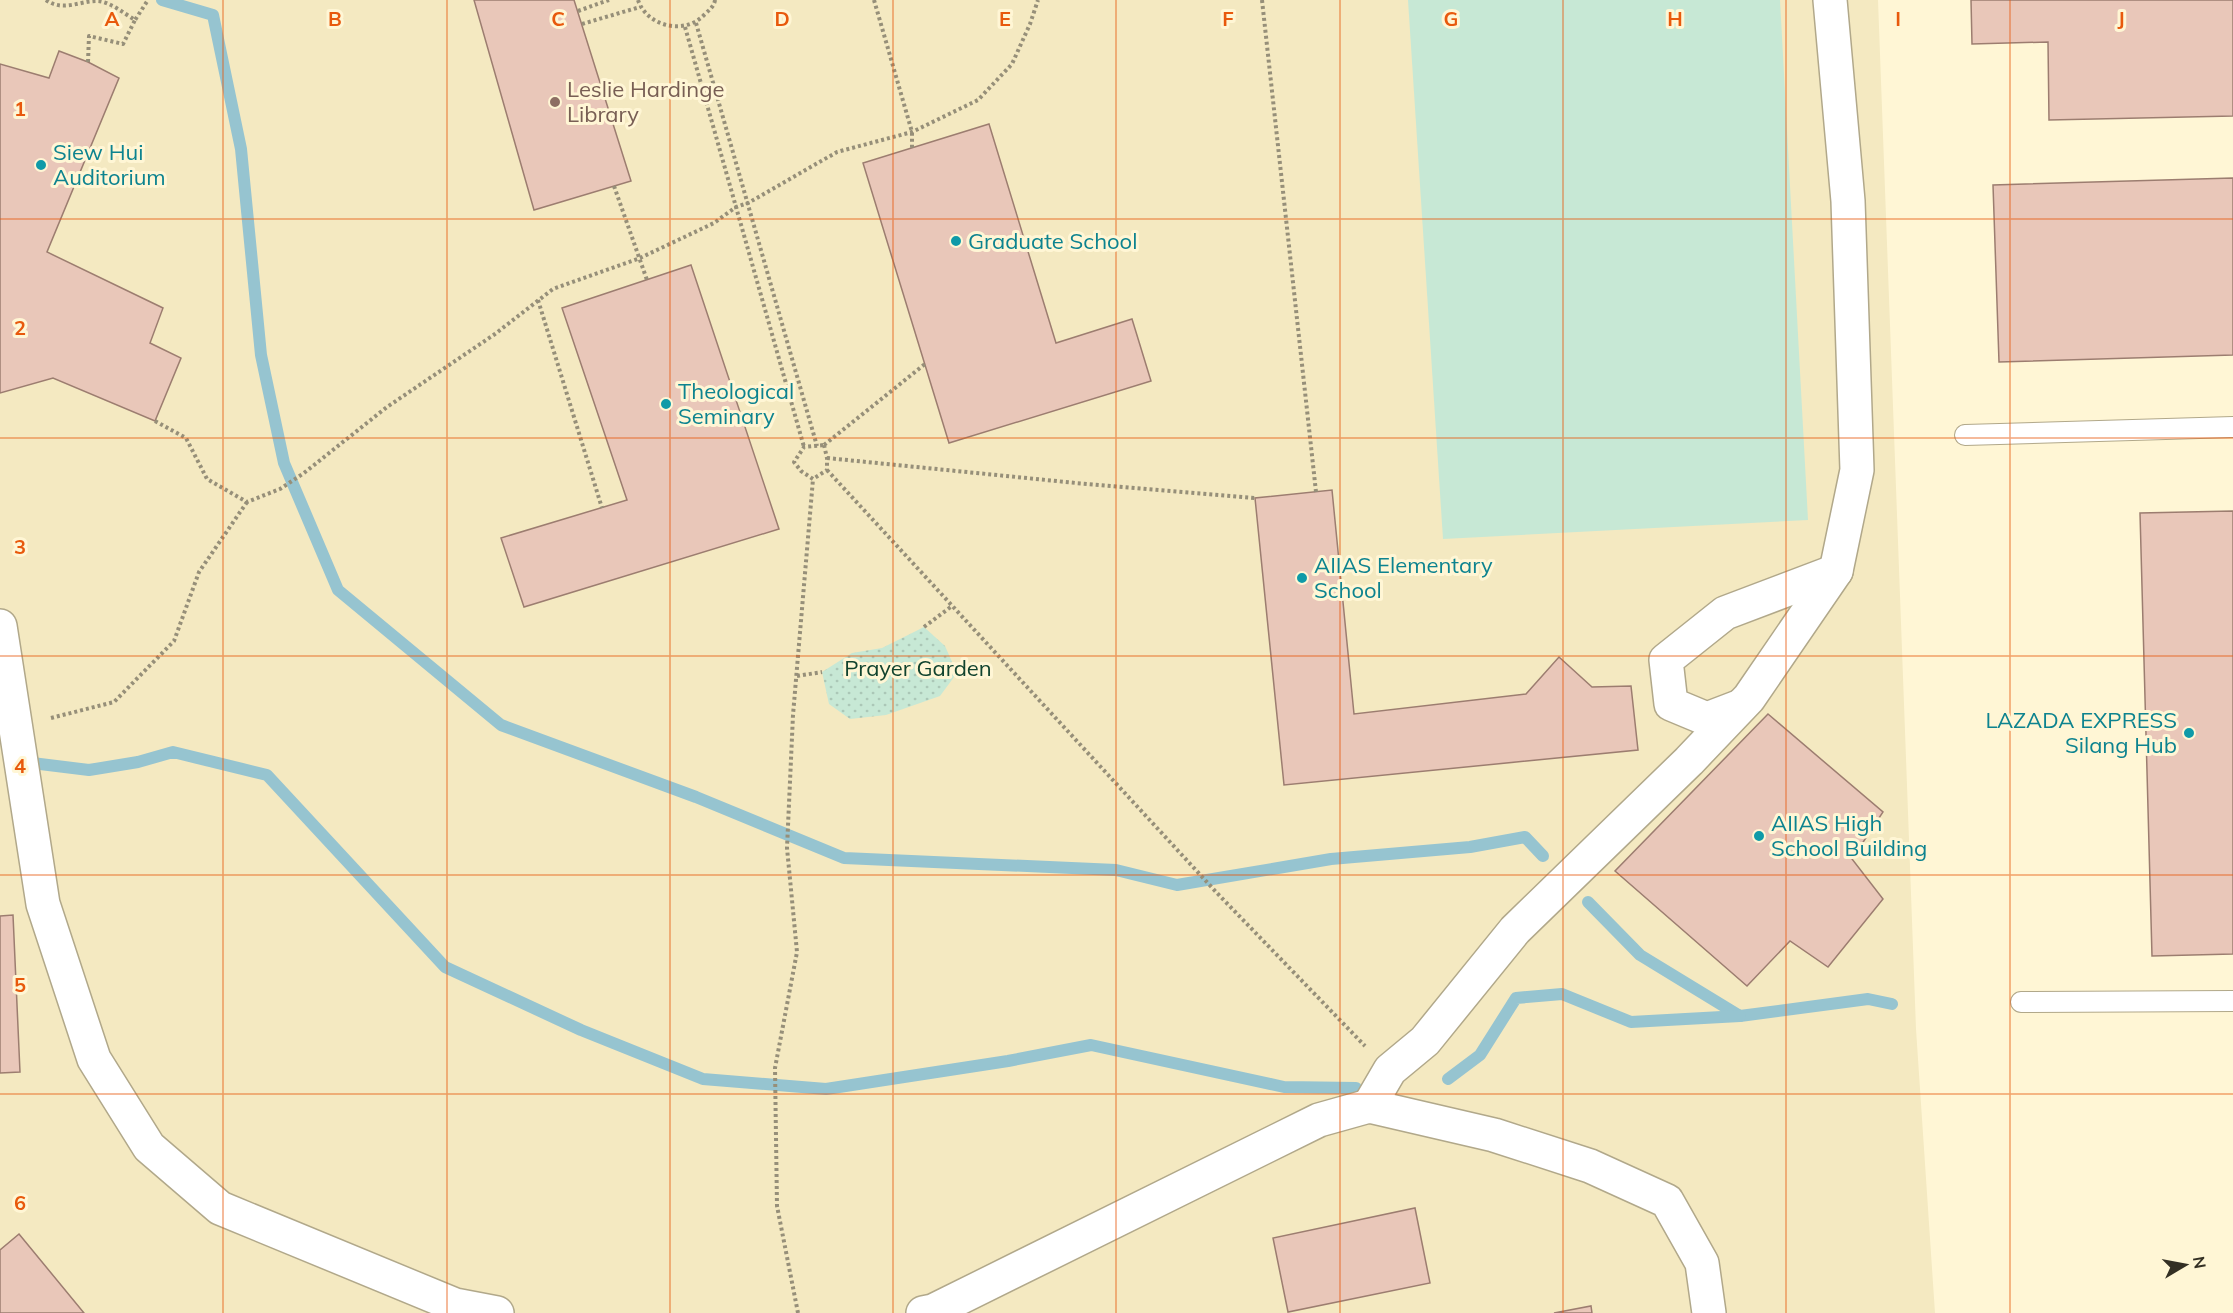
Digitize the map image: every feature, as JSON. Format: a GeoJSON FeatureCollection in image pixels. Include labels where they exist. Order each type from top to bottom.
{"type":"FeatureCollection","features":[{"type":"Feature","properties":{"kind":"street"},"geometry":{"type":"LineString","coordinates":[[1369,1106],[1389,1070],[1425,1041],[1515,930],[1742,706],[1836,571],[1857,470],[1848,201],[1830,0]]}},
{"type":"Feature","properties":{"kind":"street"},"geometry":{"type":"LineString","coordinates":[[1742,706],[1707,719],[1671,704],[1666,660],[1725,613],[1836,571]]}},
{"type":"Feature","properties":{"kind":"street"},"geometry":{"type":"LineString","coordinates":[[0,627],[43,904],[94,1059],[148,1147],[220,1208],[455,1305],[497,1313]]}},
{"type":"Feature","properties":{"kind":"street"},"geometry":{"type":"LineString","coordinates":[[922,1313],[933,1311],[1319,1120],[1369,1106],[1494,1136],[1590,1166],[1667,1201],[1702,1263],[1709,1313]]}},
{"type":"Feature","properties":{"kind":"lane"},"geometry":{"type":"LineString","coordinates":[[1965,435],[2233,427]]}},
{"type":"Feature","properties":{"kind":"lane"},"geometry":{"type":"LineString","coordinates":[[2021,1002],[2233,1001]]}},
{"type":"Feature","properties":{"kind":"path"},"geometry":{"type":"LineString","coordinates":[[46,0],[52,4],[68,6],[99,1],[135,20]]}},
{"type":"Feature","properties":{"kind":"path"},"geometry":{"type":"LineString","coordinates":[[88,62],[89,36],[123,44],[148,0]]}},
{"type":"Feature","properties":{"kind":"path"},"geometry":{"type":"LineString","coordinates":[[578,11],[609,0]]}},
{"type":"Feature","properties":{"kind":"path"},"geometry":{"type":"LineString","coordinates":[[638,0],[640,7],[659,24],[684,27],[696,23],[714,5],[715,0]]}},
{"type":"Feature","properties":{"kind":"path"},"geometry":{"type":"LineString","coordinates":[[874,0],[912,132],[912,148]]}},
{"type":"Feature","properties":{"kind":"path"},"geometry":{"type":"LineString","coordinates":[[16,724],[114,702],[174,641],[200,572],[247,502],[280,489],[304,473],[387,407],[495,334],[553,289],[639,258],[714,223],[736,207],[748,203],[837,153],[912,132],[978,100],[1012,64],[1038,0]]}},
{"type":"Feature","properties":{"kind":"path"},"geometry":{"type":"LineString","coordinates":[[1262,0],[1316,492]]}},
{"type":"Feature","properties":{"kind":"path"},"geometry":{"type":"LineString","coordinates":[[582,24],[640,7]]}},
{"type":"Feature","properties":{"kind":"path"},"geometry":{"type":"LineString","coordinates":[[696,23],[817,446]]}},
{"type":"Feature","properties":{"kind":"path"},"geometry":{"type":"LineString","coordinates":[[684,27],[804,447],[794,462],[801,471],[813,479]]}},
{"type":"Feature","properties":{"kind":"path"},"geometry":{"type":"LineString","coordinates":[[614,186],[647,280]]}},
{"type":"Feature","properties":{"kind":"path"},"geometry":{"type":"LineString","coordinates":[[538,300],[602,508]]}},
{"type":"Feature","properties":{"kind":"path"},"geometry":{"type":"LineString","coordinates":[[804,447],[824,445],[925,364]]}},
{"type":"Feature","properties":{"kind":"path"},"geometry":{"type":"LineString","coordinates":[[155,421],[186,438],[207,478],[247,502]]}},
{"type":"Feature","properties":{"kind":"path"},"geometry":{"type":"LineString","coordinates":[[824,445],[827,470],[1217,893],[1389,1070]]}},
{"type":"Feature","properties":{"kind":"path"},"geometry":{"type":"LineString","coordinates":[[827,458],[1255,498]]}},
{"type":"Feature","properties":{"kind":"path"},"geometry":{"type":"LineString","coordinates":[[813,479],[827,470]]}},
{"type":"Feature","properties":{"kind":"path"},"geometry":{"type":"LineString","coordinates":[[798,1313],[777,1206],[775,1068],[797,952],[787,848],[797,676],[813,479]]}},
{"type":"Feature","properties":{"kind":"path"},"geometry":{"type":"LineString","coordinates":[[924,627],[952,606]]}},
{"type":"Feature","properties":{"kind":"path"},"geometry":{"type":"LineString","coordinates":[[797,676],[822,672]]}},
{"type":"Feature","properties":{"kind":"shaded area"},"geometry":{"type":"Polygon","coordinates":[[[0,0],[1878,0],[1916,1029],[1935,1313],[0,1313],[0,0]]]}},
{"type":"Feature","properties":{"kind":"green space"},"geometry":{"type":"Polygon","coordinates":[[[1408,0],[1780,0],[1808,520],[1443,539],[1408,0]]]}},
{"type":"Feature","properties":{"kind":"green space","name":"Prayer Garden"},"geometry":{"type":"Polygon","coordinates":[[[924,627],[945,646],[957,673],[940,696],[886,715],[850,719],[829,704],[822,672],[852,653],[882,648],[924,627]]]}},
{"type":"Feature","properties":{"kind":"building","name":"Leslie Hardinge Library"},"geometry":{"type":"Polygon","coordinates":[[[474,0],[574,0],[631,181],[534,210],[474,0]]]}},
{"type":"Feature","properties":{"kind":"building"},"geometry":{"type":"Polygon","coordinates":[[[1971,0],[2233,0],[2233,116],[2049,120],[2048,42],[1972,44],[1971,0]]]}},
{"type":"Feature","properties":{"kind":"building","name":"Siew Hui Auditorium"},"geometry":{"type":"Polygon","coordinates":[[[59,51],[88,62],[119,78],[47,252],[163,308],[150,343],[181,358],[155,421],[53,378],[0,393],[0,64],[49,78],[59,51]]]}},
{"type":"Feature","properties":{"kind":"building","name":"Graduate School"},"geometry":{"type":"Polygon","coordinates":[[[989,124],[1056,343],[1132,319],[1151,381],[949,443],[863,163],[989,124]]]}},
{"type":"Feature","properties":{"kind":"building"},"geometry":{"type":"Polygon","coordinates":[[[2233,178],[2233,355],[1999,362],[1993,185],[2233,178]]]}},
{"type":"Feature","properties":{"kind":"building","name":"Theological Seminary"},"geometry":{"type":"Polygon","coordinates":[[[691,265],[779,529],[524,607],[501,538],[627,500],[562,308],[691,265]]]}},
{"type":"Feature","properties":{"kind":"building","name":"AIIAS Elementary School"},"geometry":{"type":"Polygon","coordinates":[[[1332,490],[1354,714],[1526,694],[1559,657],[1592,687],[1631,686],[1638,750],[1284,785],[1255,498],[1332,490]]]}},
{"type":"Feature","properties":{"kind":"building","name":"LAZADA EXPRESS Silang Hub"},"geometry":{"type":"Polygon","coordinates":[[[2233,511],[2233,954],[2152,956],[2140,513],[2233,511]]]}},
{"type":"Feature","properties":{"kind":"building","name":"AIIAS High School Building"},"geometry":{"type":"Polygon","coordinates":[[[1768,714],[1883,812],[1852,859],[1883,899],[1828,967],[1790,941],[1747,986],[1615,871],[1768,714]]]}},
{"type":"Feature","properties":{"kind":"building"},"geometry":{"type":"Polygon","coordinates":[[[13,915],[20,1072],[0,1073],[0,916],[13,915]]]}},
{"type":"Feature","properties":{"kind":"building"},"geometry":{"type":"Polygon","coordinates":[[[1415,1208],[1430,1283],[1288,1312],[1273,1238],[1415,1208]]]}},
{"type":"Feature","properties":{"kind":"building"},"geometry":{"type":"Polygon","coordinates":[[[19,1234],[84,1313],[0,1313],[0,1250],[19,1234]]]}},
{"type":"Feature","properties":{"kind":"building"},"geometry":{"type":"Polygon","coordinates":[[[1591,1306],[1592,1313],[1554,1313],[1591,1306]]]}},
{"type":"Feature","properties":{"kind":"waterway"},"geometry":{"type":"LineString","coordinates":[[162,0],[213,15],[241,149],[261,355],[284,463],[338,590],[501,725],[696,797],[844,858],[1116,870],[1177,885],[1331,859],[1470,847],[1525,837],[1543,856]]}},
{"type":"Feature","properties":{"kind":"waterway"},"geometry":{"type":"LineString","coordinates":[[24,762],[89,770],[138,762],[173,752],[267,775],[445,967],[581,1030],[703,1079],[826,1089],[1008,1061],[1091,1045],[1284,1087],[1356,1088]]}},
{"type":"Feature","properties":{"kind":"waterway"},"geometry":{"type":"LineString","coordinates":[[1588,902],[1640,955],[1740,1016],[1868,999],[1892,1004]]}},
{"type":"Feature","properties":{"kind":"waterway"},"geometry":{"type":"LineString","coordinates":[[1448,1079],[1480,1055],[1516,998],[1562,994],[1631,1022],[1740,1016]]}},
{"type":"Feature","properties":{"kind":"place","name":"Leslie Hardinge Library"},"geometry":{"type":"Point","coordinates":[555,102]}},
{"type":"Feature","properties":{"kind":"place","name":"Siew Hui Auditorium"},"geometry":{"type":"Point","coordinates":[41,165]}},
{"type":"Feature","properties":{"kind":"place","name":"Graduate School"},"geometry":{"type":"Point","coordinates":[956,241]}},
{"type":"Feature","properties":{"kind":"place","name":"Theological Seminary"},"geometry":{"type":"Point","coordinates":[666,404]}},
{"type":"Feature","properties":{"kind":"place","name":"AIIAS Elementary School"},"geometry":{"type":"Point","coordinates":[1302,578]}},
{"type":"Feature","properties":{"kind":"place","name":"LAZADA EXPRESS Silang Hub"},"geometry":{"type":"Point","coordinates":[2189,733]}},
{"type":"Feature","properties":{"kind":"place","name":"AIIAS High School Building"},"geometry":{"type":"Point","coordinates":[1759,836]}}]}
